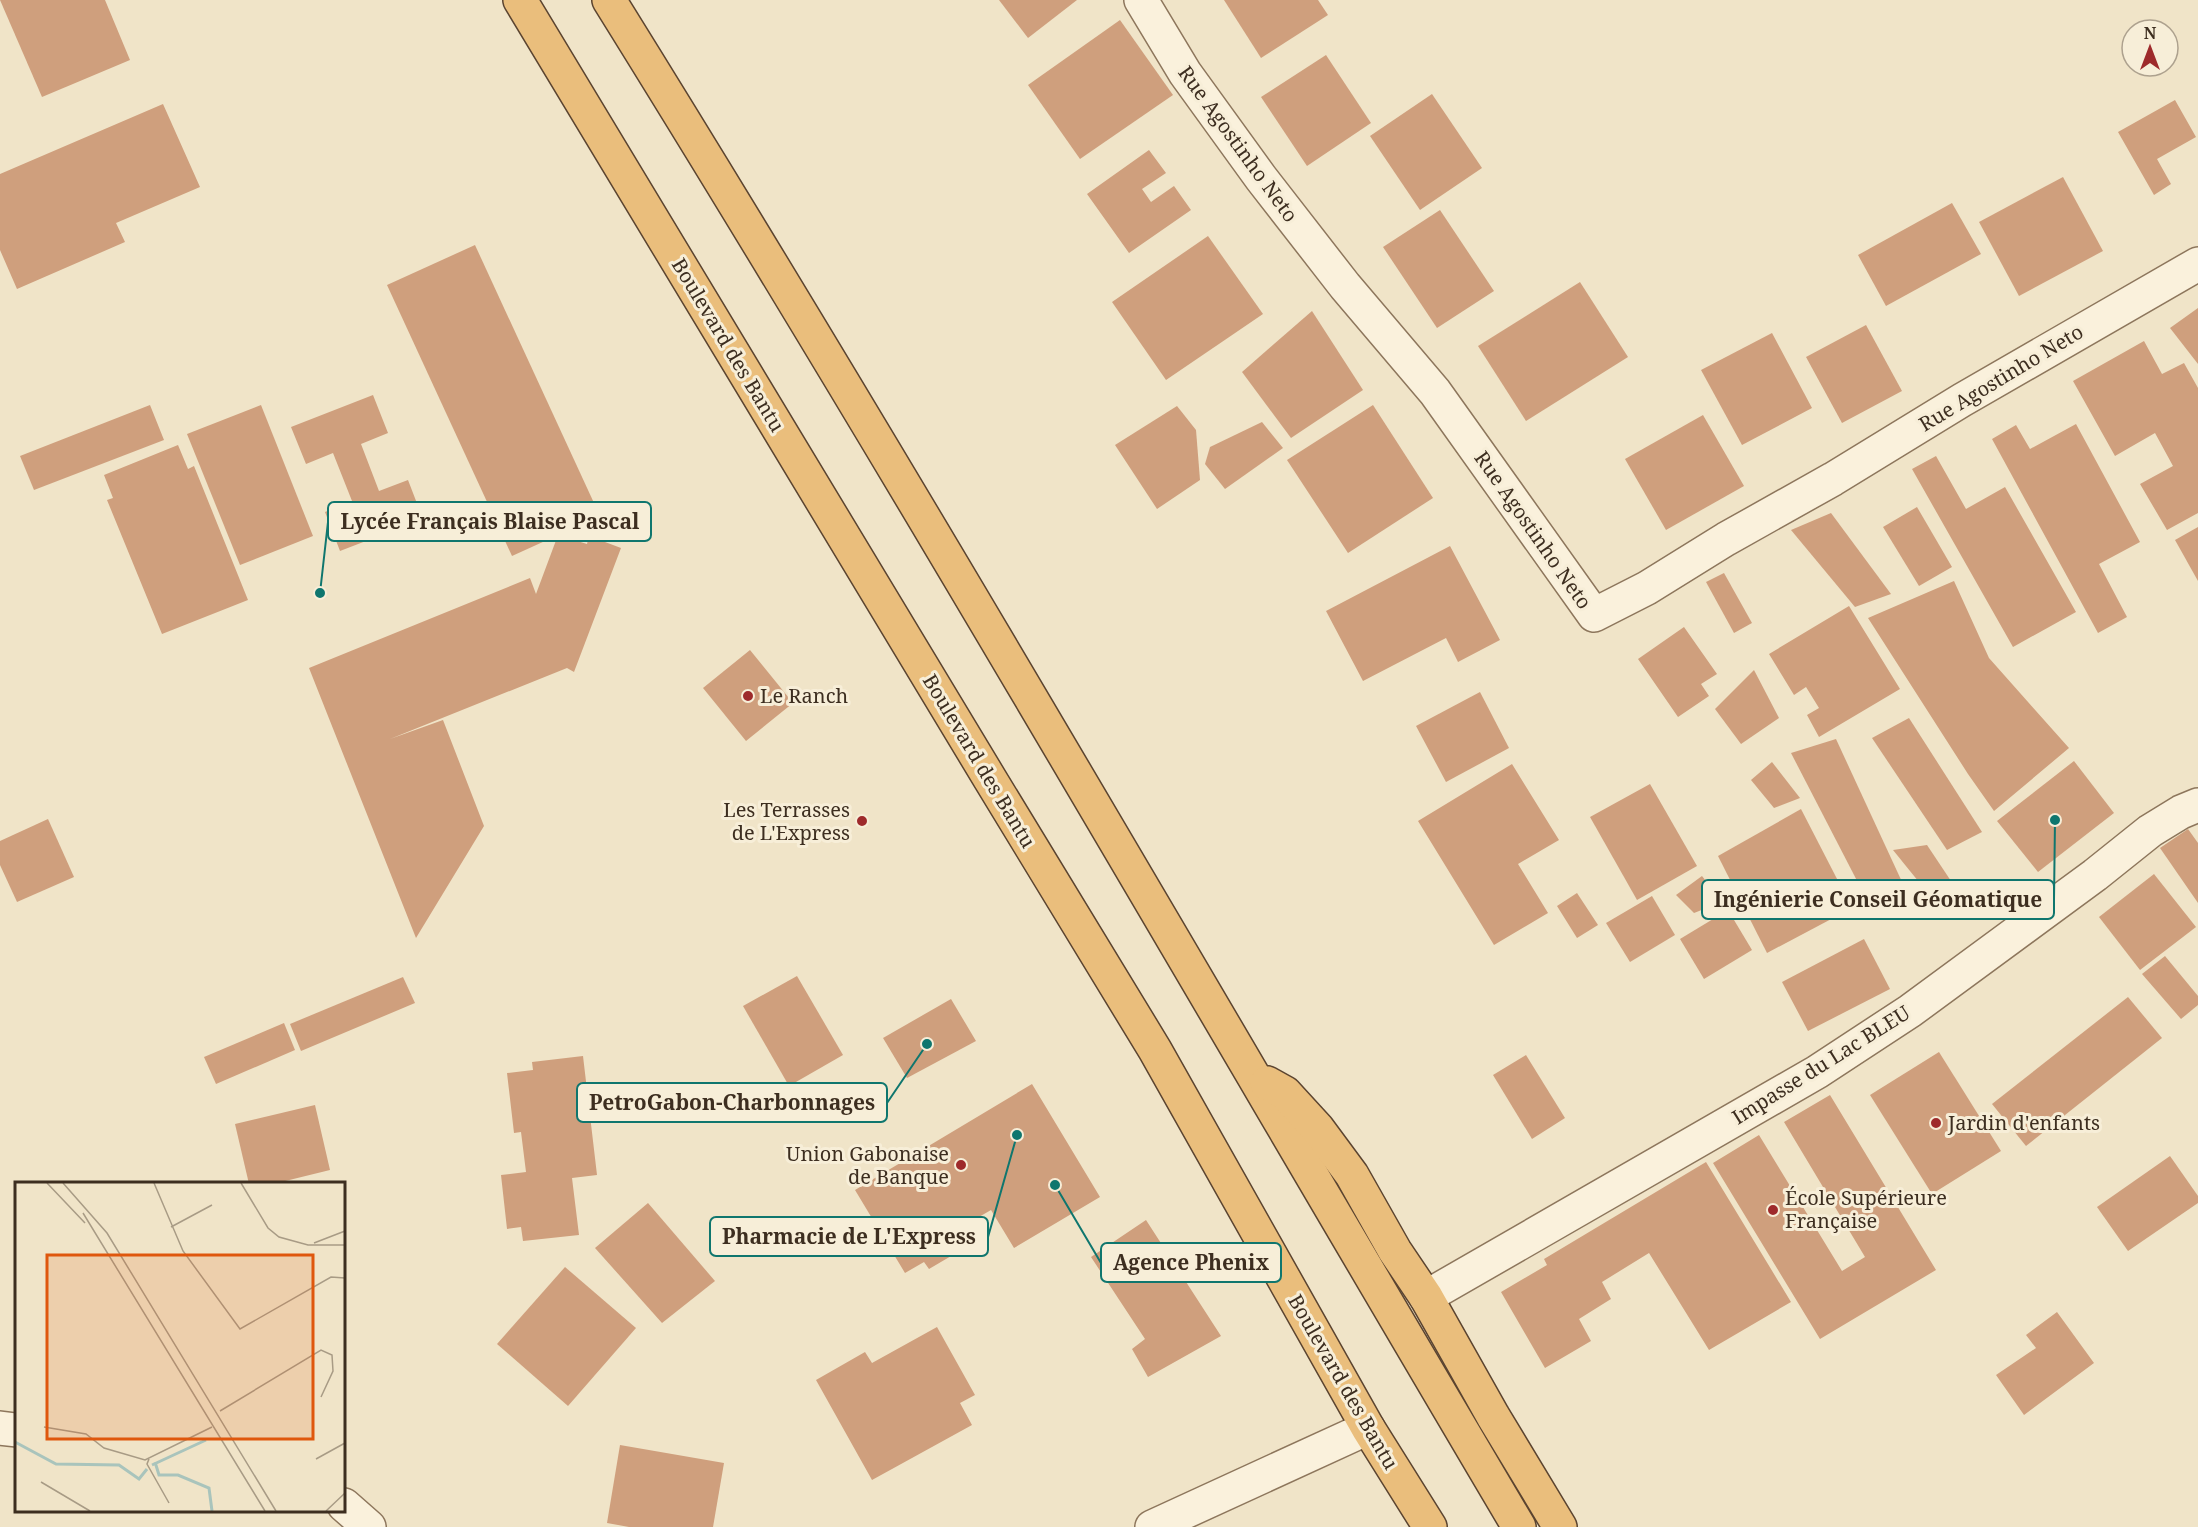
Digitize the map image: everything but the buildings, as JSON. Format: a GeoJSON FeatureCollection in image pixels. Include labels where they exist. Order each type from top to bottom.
{"type":"FeatureCollection","features":[{"type":"Feature","properties":{"kind":"highway","name":"Boulevard des Bantu"},"geometry":{"type":"LineString","coordinates":[[519,0],[1155,1050],[1368,1428],[1430,1527]]}},
{"type":"Feature","properties":{"kind":"highway"},"geometry":{"type":"LineString","coordinates":[[609,0],[740,210],[988,624],[1519,1527]]}},
{"type":"Feature","properties":{"kind":"highway"},"geometry":{"type":"LineString","coordinates":[[1254,1076],[1285,1093],[1318,1129],[1352,1176],[1395,1251],[1426,1297],[1493,1416],[1560,1527]]}},
{"type":"Feature","properties":{"kind":"street","name":"Rue Agostinho Neto"},"geometry":{"type":"LineString","coordinates":[[1141,0],[1185,73],[1261,178],[1345,286],[1435,392],[1594,615],[1647,588],[1972,394],[2198,264]]}},
{"type":"Feature","properties":{"kind":"street","name":"Impasse du Lac BLEU"},"geometry":{"type":"LineString","coordinates":[[1426,1297],[1817,1072],[1910,1011],[2095,875],[2150,831],[2181,812],[2198,805]]}},
{"type":"Feature","properties":{"kind":"street"},"geometry":{"type":"LineString","coordinates":[[0,1428],[15,1430]]}},
{"type":"Feature","properties":{"kind":"street"},"geometry":{"type":"LineString","coordinates":[[1152,1527],[1368,1428]]}},
{"type":"Feature","properties":{"kind":"street"},"geometry":{"type":"LineString","coordinates":[[345,1505],[369,1527]]}},
{"type":"Feature","properties":{"kind":"place","name":"Lycée Français Blaise Pascal"},"geometry":{"type":"Point","coordinates":[320,593]}},
{"type":"Feature","properties":{"kind":"place","name":"Le Ranch"},"geometry":{"type":"Point","coordinates":[748,696]}},
{"type":"Feature","properties":{"kind":"place","name":"Ingénierie Conseil Géomatique"},"geometry":{"type":"Point","coordinates":[2055,820]}},
{"type":"Feature","properties":{"kind":"place","name":"Les Terrasses de L'Express"},"geometry":{"type":"Point","coordinates":[862,821]}},
{"type":"Feature","properties":{"kind":"place","name":"PetroGabon-Charbonnages"},"geometry":{"type":"Point","coordinates":[927,1044]}},
{"type":"Feature","properties":{"kind":"place","name":"Jardin d'enfants"},"geometry":{"type":"Point","coordinates":[1936,1123]}},
{"type":"Feature","properties":{"kind":"place","name":"Pharmacie de L'Express"},"geometry":{"type":"Point","coordinates":[1017,1135]}},
{"type":"Feature","properties":{"kind":"place","name":"Union Gabonaise de Banque"},"geometry":{"type":"Point","coordinates":[961,1165]}},
{"type":"Feature","properties":{"kind":"place","name":"Agence Phenix"},"geometry":{"type":"Point","coordinates":[1055,1185]}},
{"type":"Feature","properties":{"kind":"place","name":"École Supérieure Française"},"geometry":{"type":"Point","coordinates":[1773,1210]}}]}
